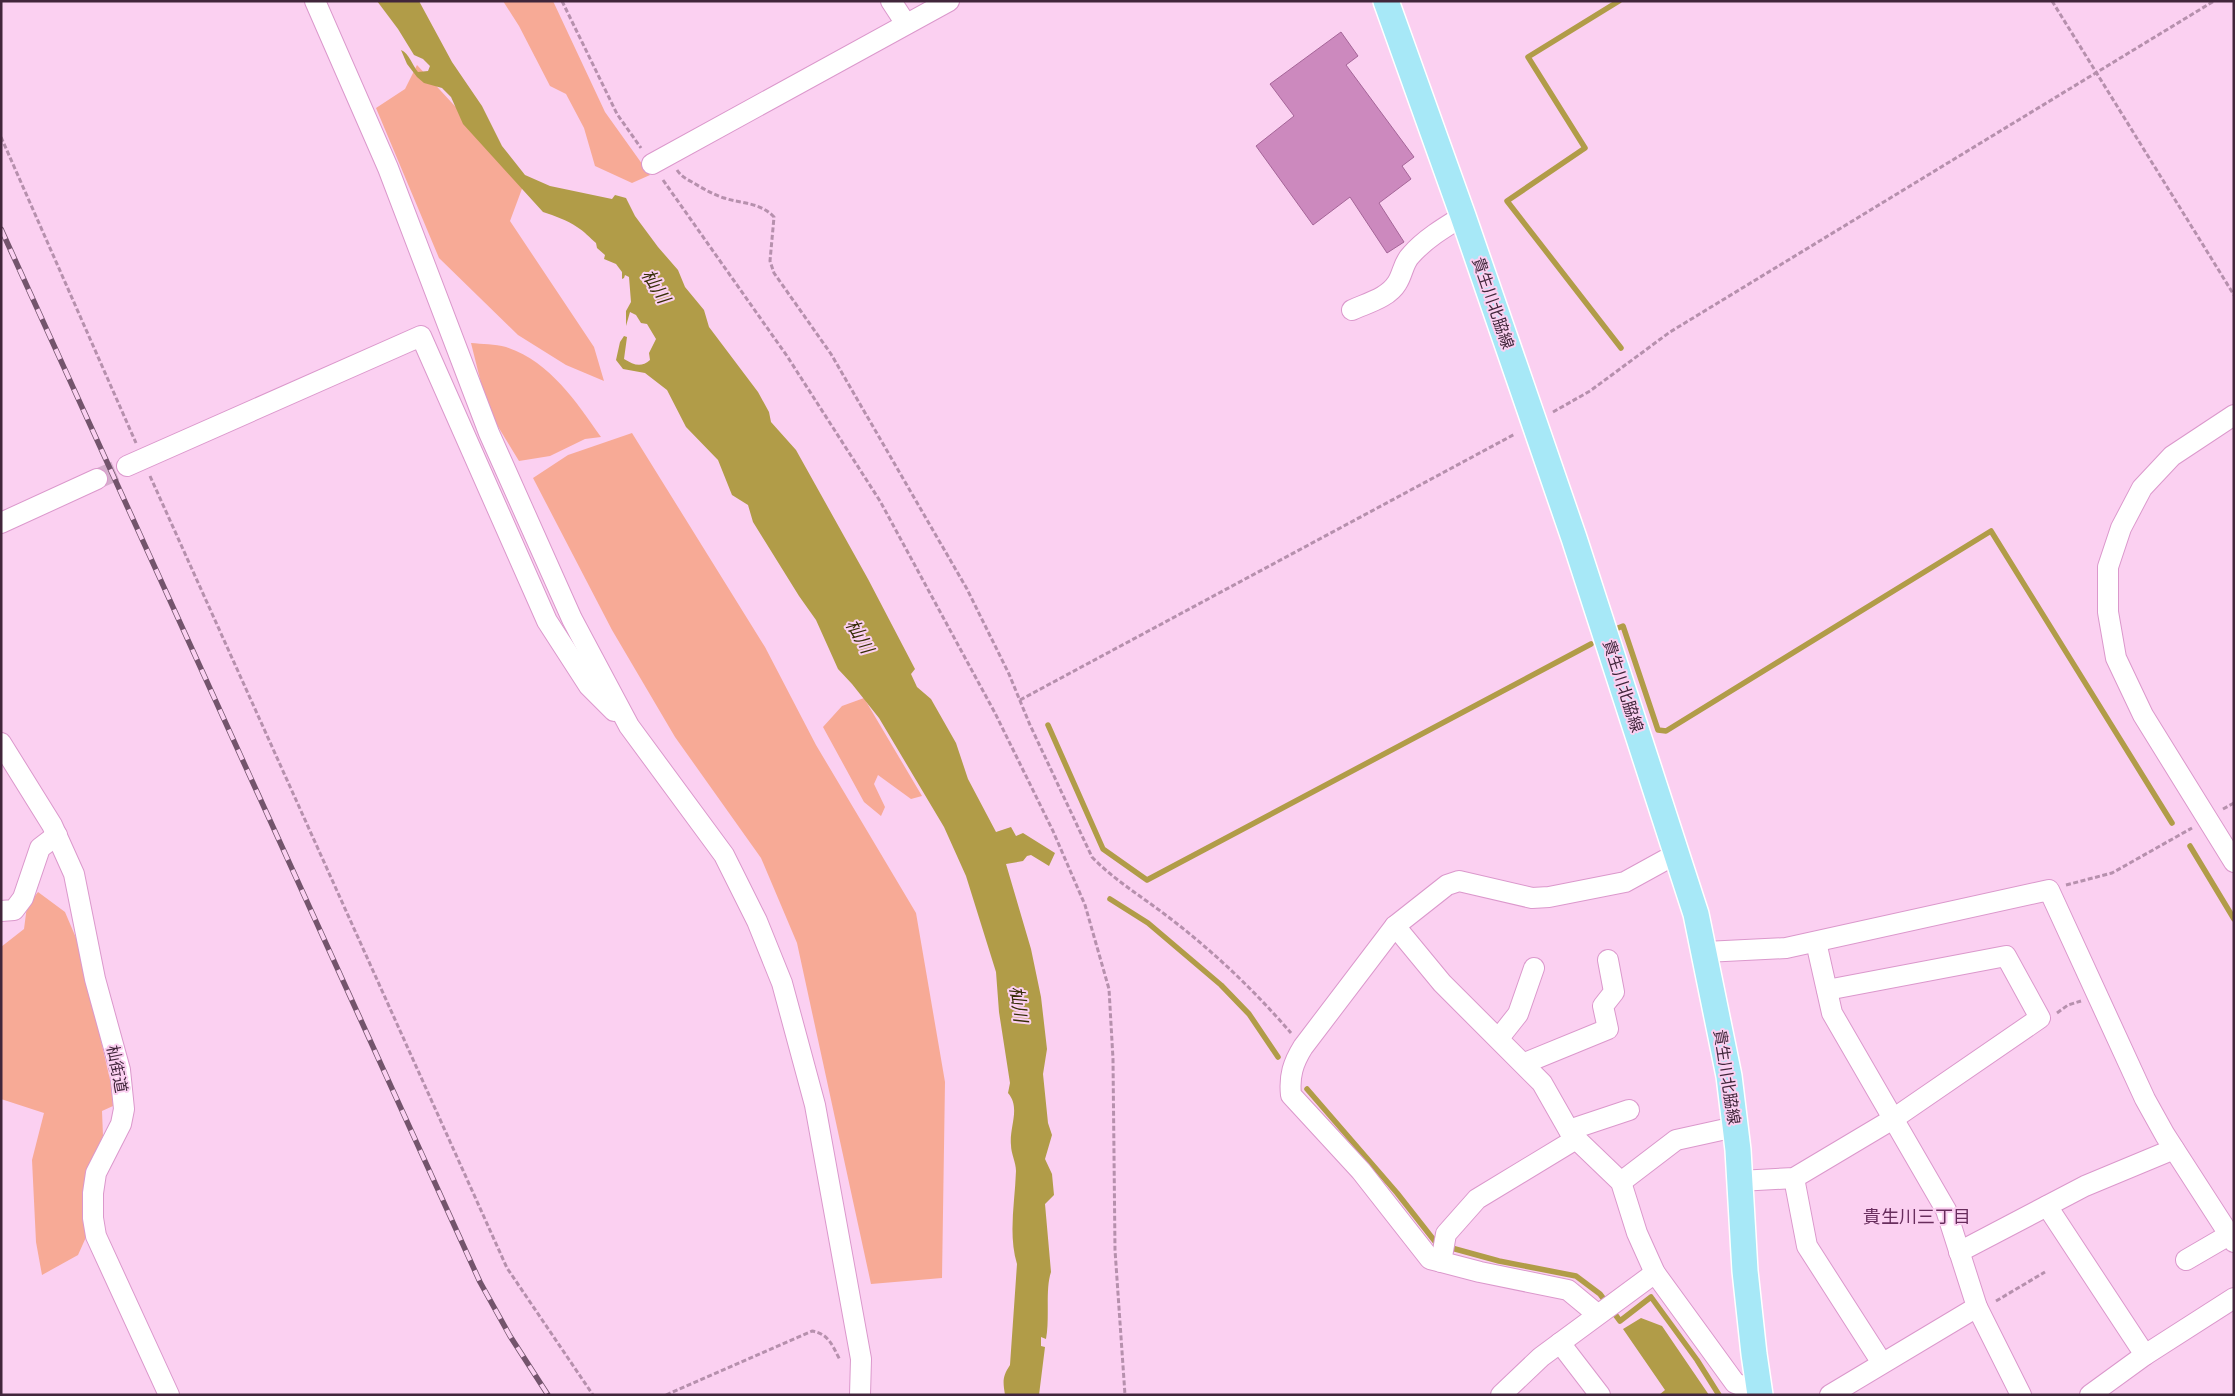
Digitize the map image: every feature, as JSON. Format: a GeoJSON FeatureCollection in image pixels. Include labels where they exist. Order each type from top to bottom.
{"type":"FeatureCollection","features":[{"type":"Feature","properties":{"kind":"main road","name":"貴生川北脇線"},"geometry":{"type":"LineString","coordinates":[[1386,1],[1463,216],[1534,423],[1645,754],[1696,914],[1729,1076],[1735,1127],[1746,1280],[1760,1394]]}},
{"type":"Feature","properties":{"kind":"street"},"geometry":{"type":"LineString","coordinates":[[316,1],[388,168],[489,433],[572,619],[629,726],[724,855],[757,922],[782,983],[815,1105],[861,1359],[860,1395]]}},
{"type":"Feature","properties":{"kind":"street"},"geometry":{"type":"LineString","coordinates":[[891,1],[906,24]]}},
{"type":"Feature","properties":{"kind":"street"},"geometry":{"type":"LineString","coordinates":[[661,160],[949,1]]}},
{"type":"Feature","properties":{"kind":"street"},"geometry":{"type":"LineString","coordinates":[[1352,310],[1386,294],[1397,283],[1410,255],[1441,230],[1463,216]]}},
{"type":"Feature","properties":{"kind":"street"},"geometry":{"type":"LineString","coordinates":[[135,462],[421,336],[547,621],[589,686],[629,726]]}},
{"type":"Feature","properties":{"kind":"street"},"geometry":{"type":"LineString","coordinates":[[2234,414],[2172,456],[2142,488],[2121,528],[2108,568],[2108,612],[2116,658],[2144,715],[2206,820],[2234,862]]}},
{"type":"Feature","properties":{"kind":"street"},"geometry":{"type":"LineString","coordinates":[[1,523],[97,479]]}},
{"type":"Feature","properties":{"kind":"street","name":"杣街道"},"geometry":{"type":"LineString","coordinates":[[1,743],[56,835],[74,874],[95,979],[124,1089],[124,1109],[121,1124],[96,1174],[93,1193],[93,1218],[96,1236],[169,1395]]}},
{"type":"Feature","properties":{"kind":"street"},"geometry":{"type":"LineString","coordinates":[[1,911],[14,910],[23,898],[40,848],[56,835]]}},
{"type":"Feature","properties":{"kind":"street"},"geometry":{"type":"LineString","coordinates":[[1605,1308],[1568,1290],[1480,1272],[1430,1259],[1361,1172],[1291,1094],[1289,1079],[1295,1059],[1303,1047],[1395,926],[1446,885],[1460,882],[1532,898],[1549,897],[1625,882],[1676,854]]}},
{"type":"Feature","properties":{"kind":"street"},"geometry":{"type":"LineString","coordinates":[[1705,952],[1786,948],[2049,890],[2146,1099],[2174,1149],[2231,1239],[2186,1260]]}},
{"type":"Feature","properties":{"kind":"street"},"geometry":{"type":"LineString","coordinates":[[1395,926],[1442,983],[1542,1083],[1572,1135],[1621,1182],[1637,1233],[1655,1272],[1735,1383],[1760,1394]]}},
{"type":"Feature","properties":{"kind":"street"},"geometry":{"type":"LineString","coordinates":[[1816,942],[1832,1013],[1946,1210],[1977,1308],[2021,1395]]}},
{"type":"Feature","properties":{"kind":"street"},"geometry":{"type":"LineString","coordinates":[[1739,1180],[1794,1178],[1893,1119],[2040,1018],[2006,956],[1827,990]]}},
{"type":"Feature","properties":{"kind":"street"},"geometry":{"type":"LineString","coordinates":[[1524,1064],[1608,1029],[1603,1006],[1614,992],[1608,960]]}},
{"type":"Feature","properties":{"kind":"street"},"geometry":{"type":"LineString","coordinates":[[1499,1038],[1518,1014],[1534,968]]}},
{"type":"Feature","properties":{"kind":"street"},"geometry":{"type":"LineString","coordinates":[[1441,1262],[1446,1234],[1477,1200],[1572,1135],[1629,1110]]}},
{"type":"Feature","properties":{"kind":"street"},"geometry":{"type":"LineString","coordinates":[[1621,1182],[1676,1140],[1735,1127]]}},
{"type":"Feature","properties":{"kind":"street"},"geometry":{"type":"LineString","coordinates":[[1959,1252],[2086,1186],[2174,1149]]}},
{"type":"Feature","properties":{"kind":"street"},"geometry":{"type":"LineString","coordinates":[[1794,1178],[1807,1246],[1882,1363]]}},
{"type":"Feature","properties":{"kind":"street"},"geometry":{"type":"LineString","coordinates":[[2047,1206],[2145,1355]]}},
{"type":"Feature","properties":{"kind":"street"},"geometry":{"type":"LineString","coordinates":[[1501,1395],[1522,1373],[1605,1308],[1655,1272]]}},
{"type":"Feature","properties":{"kind":"street"},"geometry":{"type":"LineString","coordinates":[[2090,1395],[2145,1355],[2234,1298]]}},
{"type":"Feature","properties":{"kind":"street"},"geometry":{"type":"LineString","coordinates":[[1830,1395],[1977,1308]]}},
{"type":"Feature","properties":{"kind":"street"},"geometry":{"type":"LineString","coordinates":[[1560,1343],[1600,1395]]}},
{"type":"Feature","properties":{"kind":"path"},"geometry":{"type":"LineString","coordinates":[[562,1],[617,114],[661,160],[680,175],[707,191],[724,198],[757,205],[768,210],[774,217],[770,260],[774,272],[831,354],[967,589],[1009,674],[1092,857],[1106,872],[1214,953],[1260,997],[1303,1047]]}},
{"type":"Feature","properties":{"kind":"path"},"geometry":{"type":"LineString","coordinates":[[2052,1],[2234,294]]}},
{"type":"Feature","properties":{"kind":"path"},"geometry":{"type":"LineString","coordinates":[[1020,700],[1590,391],[1670,332],[2097,74],[2214,1]]}},
{"type":"Feature","properties":{"kind":"path"},"geometry":{"type":"LineString","coordinates":[[1,137],[135,462],[507,1268],[593,1395]]}},
{"type":"Feature","properties":{"kind":"path"},"geometry":{"type":"LineString","coordinates":[[661,160],[880,501],[995,713],[1052,831],[1085,906],[1109,989],[1114,1060],[1115,1250],[1124,1395]]}},
{"type":"Feature","properties":{"kind":"path"},"geometry":{"type":"LineString","coordinates":[[2049,890],[2112,873],[2206,820]]}},
{"type":"Feature","properties":{"kind":"path"},"geometry":{"type":"LineString","coordinates":[[2040,1018],[2049,1019],[2068,1005],[2098,996]]}},
{"type":"Feature","properties":{"kind":"path"},"geometry":{"type":"LineString","coordinates":[[1977,1308],[1988,1306],[2045,1272]]}},
{"type":"Feature","properties":{"kind":"path"},"geometry":{"type":"LineString","coordinates":[[666,1395],[812,1331],[821,1333],[829,1338],[842,1364]]}},
{"type":"Feature","properties":{"kind":"shaded area"},"geometry":{"type":"Polygon","coordinates":[[[503,1],[553,1],[605,112],[650,175],[632,183],[595,166],[584,128],[566,94],[550,86],[519,26],[503,1]]]}},
{"type":"Feature","properties":{"kind":"shaded area"},"geometry":{"type":"Polygon","coordinates":[[[417,65],[476,129],[523,186],[510,221],[594,347],[604,381],[566,365],[518,335],[439,258],[376,108],[405,89],[417,65]]]}},
{"type":"Feature","properties":{"kind":"shaded area"},"geometry":{"type":"Polygon","coordinates":[[[471,343],[506,347],[521,353],[535,362],[548,372],[571,396],[601,437],[585,439],[550,456],[519,461],[494,420],[483,391],[471,343]]]}},
{"type":"Feature","properties":{"kind":"shaded area"},"geometry":{"type":"Polygon","coordinates":[[[632,433],[765,647],[816,745],[916,913],[945,1082],[942,1278],[871,1284],[797,943],[761,858],[675,737],[612,630],[533,478],[568,455],[632,433]]]}},
{"type":"Feature","properties":{"kind":"shaded area"},"geometry":{"type":"Polygon","coordinates":[[[864,698],[922,796],[911,799],[878,775],[874,784],[885,807],[881,816],[864,802],[823,727],[842,706],[864,698]]]}},
{"type":"Feature","properties":{"kind":"shaded area"},"geometry":{"type":"Polygon","coordinates":[[[38,892],[65,912],[79,945],[111,1084],[113,1106],[102,1111],[103,1136],[91,1161],[87,1235],[78,1255],[42,1275],[36,1242],[32,1160],[44,1113],[1,1099],[1,947],[24,929],[27,906],[38,892]]]}},
{"type":"Feature","properties":{"kind":"water","name":"杣川"},"geometry":{"type":"Polygon","coordinates":[[[377,1],[419,1],[452,62],[482,106],[502,146],[525,175],[550,186],[612,199],[615,195],[626,198],[635,216],[678,270],[685,287],[704,310],[709,327],[758,392],[769,412],[771,422],[796,450],[868,579],[915,669],[911,674],[917,687],[931,699],[956,743],[968,779],[996,832],[1011,827],[1016,836],[1023,833],[1055,853],[1049,866],[1031,855],[1027,856],[1023,861],[1006,864],[1031,949],[1041,997],[1047,1049],[1043,1074],[1048,1123],[1052,1135],[1045,1159],[1052,1174],[1054,1195],[1045,1204],[1051,1272],[1048,1287],[1046,1339],[1041,1337],[1041,1346],[1045,1347],[1039,1395],[1005,1395],[1004,1380],[1010,1365],[1017,1264],[1012,1230],[1016,1171],[1011,1145],[1014,1105],[1008,1093],[1010,1083],[999,1012],[996,972],[966,876],[944,827],[879,718],[838,669],[816,620],[753,522],[748,505],[732,495],[718,460],[686,427],[667,390],[645,373],[623,369],[616,360],[620,342],[624,336],[627,337],[624,359],[637,365],[644,364],[650,360],[649,353],[656,339],[647,324],[641,323],[636,315],[630,312],[626,326],[626,311],[631,302],[629,277],[625,275],[622,279],[622,272],[616,264],[604,259],[605,255],[597,248],[596,243],[582,230],[565,220],[543,212],[463,124],[451,97],[442,88],[424,83],[417,77],[407,64],[401,50],[408,56],[418,72],[428,71],[430,66],[423,59],[414,55],[377,1]]]}},
{"type":"Feature","properties":{"kind":"water"},"geometry":{"type":"Polygon","coordinates":[[[1641,1318],[1662,1326],[1709,1395],[1659,1395],[1665,1390],[1623,1329],[1641,1318]]]}},
{"type":"Feature","properties":{"kind":"building"},"geometry":{"type":"Polygon","coordinates":[[[1341,32],[1358,56],[1346,65],[1414,157],[1402,166],[1411,179],[1379,203],[1404,242],[1387,253],[1350,197],[1313,225],[1256,146],[1294,116],[1270,84],[1341,32]]]}},
{"type":"Feature","properties":{"kind":"waterway"},"geometry":{"type":"LineString","coordinates":[[1619,1],[1528,57],[1585,148],[1507,201],[1621,348]]}},
{"type":"Feature","properties":{"kind":"waterway"},"geometry":{"type":"LineString","coordinates":[[1618,628],[1623,626],[1658,730],[1666,731],[1991,531],[2172,823]]}},
{"type":"Feature","properties":{"kind":"waterway"},"geometry":{"type":"LineString","coordinates":[[1048,725],[1103,849],[1147,880],[1591,644]]}},
{"type":"Feature","properties":{"kind":"waterway"},"geometry":{"type":"LineString","coordinates":[[2190,846],[2234,919]]}},
{"type":"Feature","properties":{"kind":"waterway"},"geometry":{"type":"LineString","coordinates":[[1110,899],[1148,923],[1221,985],[1249,1014],[1278,1057]]}},
{"type":"Feature","properties":{"kind":"waterway"},"geometry":{"type":"LineString","coordinates":[[1307,1089],[1397,1193],[1437,1244],[1499,1261],[1576,1276],[1600,1294],[1620,1321],[1651,1297],[1697,1360],[1719,1395]]}},
{"type":"Feature","properties":{"kind":"tunnel"},"geometry":{"type":"LineString","coordinates":[[97,479],[127,466]]}},
{"type":"Feature","properties":{"kind":"railway"},"geometry":{"type":"LineString","coordinates":[[1,229],[480,1282],[510,1336],[548,1395]]}},
{"type":"Feature","properties":{"kind":"district","name":"貴生川三丁目"},"geometry":{"type":"Point","coordinates":[1917,1216]}}]}
